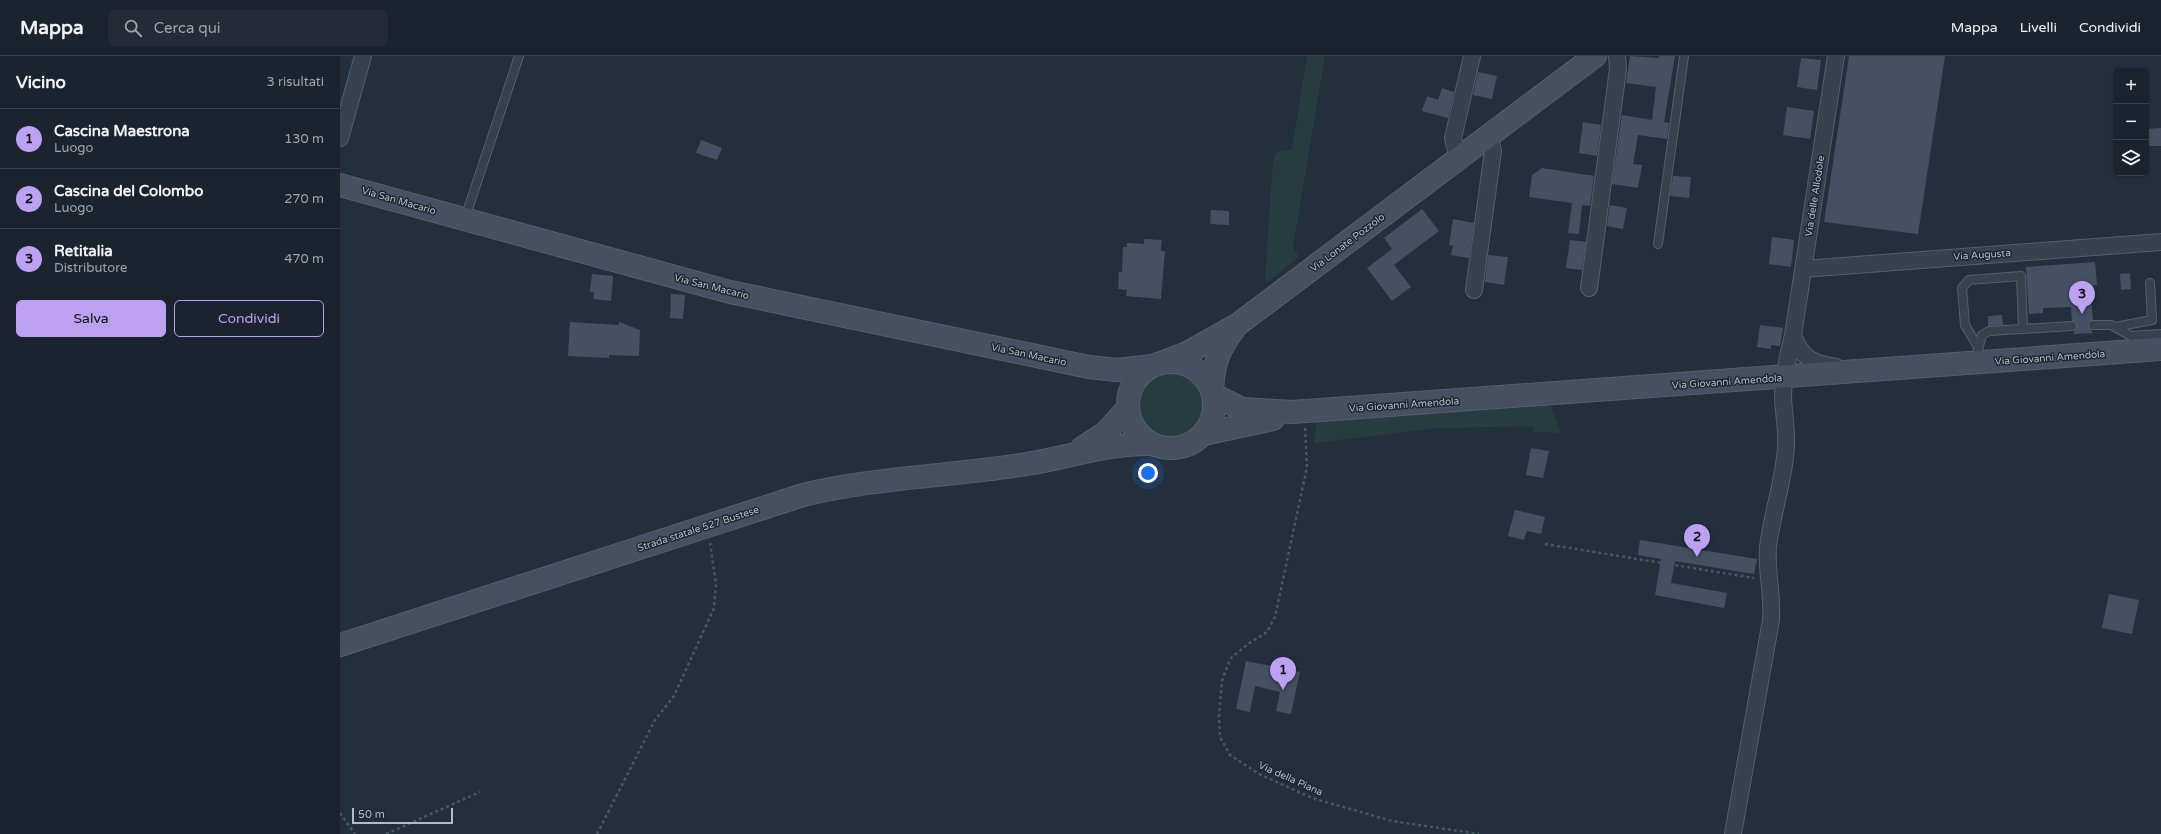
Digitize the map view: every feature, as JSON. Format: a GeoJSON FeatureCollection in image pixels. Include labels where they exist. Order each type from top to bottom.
{"type":"FeatureCollection","features":[{"type":"Feature","properties":{"kind":"main road","name":"Via Lonate Pozzolo"},"geometry":{"type":"LineString","coordinates":[[1237,325],[1595,56]]}},
{"type":"Feature","properties":{"kind":"main road","name":"Via San Macario"},"geometry":{"type":"LineString","coordinates":[[340,185],[730,292],[1089,367],[1117,370],[1158,364]]}},
{"type":"Feature","properties":{"kind":"main road"},"geometry":{"type":"LineString","coordinates":[[1067,456],[1105,433],[1128,407],[1131,390],[1135,381],[1158,364],[1187,353],[1237,325]]}},
{"type":"Feature","properties":{"kind":"main road"},"geometry":{"type":"LineString","coordinates":[[1204,434],[1214,416],[1214,366],[1218,351],[1237,325]]}},
{"type":"Feature","properties":{"kind":"main road","name":"Via Giovanni Amendola"},"geometry":{"type":"LineString","coordinates":[[1299,412],[1879,370],[1978,355],[2161,349]]}},
{"type":"Feature","properties":{"kind":"main road"},"geometry":{"type":"LineString","coordinates":[[1158,364],[1181,363],[1197,370],[1206,378],[1213,392],[1242,409],[1299,412]]}},
{"type":"Feature","properties":{"kind":"main road"},"geometry":{"type":"LineString","coordinates":[[1089,367],[1111,382],[1128,407],[1135,429],[1144,439],[1152,444],[1170,448],[1180,448],[1188,445],[1204,434],[1299,412]]}},
{"type":"Feature","properties":{"kind":"main road","name":"Strada statale 527 Bustese"},"geometry":{"type":"LineString","coordinates":[[340,645],[708,525],[824,490],[871,482],[1019,466],[1123,444],[1152,444]]}},
{"type":"Feature","properties":{"kind":"street"},"geometry":{"type":"LineString","coordinates":[[340,138],[363,56]]}},
{"type":"Feature","properties":{"kind":"street"},"geometry":{"type":"LineString","coordinates":[[1458,158],[1453,138],[1472,56]]}},
{"type":"Feature","properties":{"kind":"street"},"geometry":{"type":"LineString","coordinates":[[1589,288],[1618,69],[1617,56]]}},
{"type":"Feature","properties":{"kind":"street","name":"Via delle Allodole"},"geometry":{"type":"LineString","coordinates":[[1733,834],[1771,620],[1768,548],[1783,476],[1786,447],[1784,400],[1787,358],[1793,335],[1836,56]]}},
{"type":"Feature","properties":{"kind":"street"},"geometry":{"type":"LineString","coordinates":[[1474,290],[1493,150],[1489,135]]}},
{"type":"Feature","properties":{"kind":"street","name":"Via Augusta"},"geometry":{"type":"LineString","coordinates":[[1803,269],[2161,242]]}},
{"type":"Feature","properties":{"kind":"street"},"geometry":{"type":"LineString","coordinates":[[1793,335],[1802,354],[1814,363],[1835,367],[1879,370]]}},
{"type":"Feature","properties":{"kind":"lane"},"geometry":{"type":"LineString","coordinates":[[464,219],[519,56]]}},
{"type":"Feature","properties":{"kind":"lane"},"geometry":{"type":"LineString","coordinates":[[1658,244],[1684,56]]}},
{"type":"Feature","properties":{"kind":"lane"},"geometry":{"type":"LineString","coordinates":[[1978,355],[1964,322],[1962,288],[1969,280],[2021,276],[2023,329]]}},
{"type":"Feature","properties":{"kind":"lane"},"geometry":{"type":"LineString","coordinates":[[2115,327],[2152,320],[2150,284]]}},
{"type":"Feature","properties":{"kind":"lane"},"geometry":{"type":"LineString","coordinates":[[2093,325],[2104,324],[2115,327],[2128,335],[2161,334]]}},
{"type":"Feature","properties":{"kind":"lane"},"geometry":{"type":"LineString","coordinates":[[1978,355],[1982,335],[1986,332],[2072,326]]}},
{"type":"Feature","properties":{"kind":"path","name":"Via della Piana"},"geometry":{"type":"LineString","coordinates":[[1299,412],[1307,467],[1275,617],[1267,632],[1248,644],[1230,659],[1222,681],[1219,716],[1220,737],[1230,755],[1259,774],[1312,798],[1392,821],[1479,834]]}},
{"type":"Feature","properties":{"kind":"path"},"geometry":{"type":"LineString","coordinates":[[596,834],[655,720],[674,696],[714,608],[716,584],[708,525]]}},
{"type":"Feature","properties":{"kind":"path"},"geometry":{"type":"LineString","coordinates":[[1545,544],[1769,580]]}},
{"type":"Feature","properties":{"kind":"path"},"geometry":{"type":"LineString","coordinates":[[386,834],[480,792]]}},
{"type":"Feature","properties":{"kind":"path"},"geometry":{"type":"LineString","coordinates":[[340,813],[355,834]]}},
{"type":"Feature","properties":{"kind":"green space"},"geometry":{"type":"Polygon","coordinates":[[[1307,56],[1325,56],[1293,247],[1299,257],[1267,282],[1265,279],[1273,161],[1277,152],[1292,149],[1307,56]]]}},
{"type":"Feature","properties":{"kind":"green space"},"geometry":{"type":"Polygon","coordinates":[[[1171,371],[1184,374],[1194,381],[1201,391],[1204,404],[1201,417],[1194,427],[1184,434],[1171,437],[1158,434],[1148,427],[1141,417],[1138,404],[1141,391],[1148,381],[1158,374],[1171,371]]]}},
{"type":"Feature","properties":{"kind":"green space"},"geometry":{"type":"Polygon","coordinates":[[[1549,401],[1561,433],[1533,432],[1534,426],[1440,428],[1314,443],[1317,418],[1549,401]]]}},
{"type":"Feature","properties":{"kind":"building"},"geometry":{"type":"Polygon","coordinates":[[[1630,56],[1659,58],[1659,56],[1675,56],[1664,122],[1669,123],[1667,139],[1638,135],[1633,164],[1642,165],[1638,188],[1612,184],[1622,115],[1652,120],[1656,87],[1626,83],[1630,56]]]}},
{"type":"Feature","properties":{"kind":"building"},"geometry":{"type":"Polygon","coordinates":[[[1849,56],[1945,56],[1918,234],[1824,222],[1849,56]]]}},
{"type":"Feature","properties":{"kind":"building"},"geometry":{"type":"Polygon","coordinates":[[[1801,58],[1821,60],[1817,90],[1797,87],[1801,58]]]}},
{"type":"Feature","properties":{"kind":"building"},"geometry":{"type":"Polygon","coordinates":[[[1478,72],[1497,76],[1492,99],[1473,95],[1478,72]]]}},
{"type":"Feature","properties":{"kind":"building"},"geometry":{"type":"Polygon","coordinates":[[[1442,88],[1454,92],[1448,118],[1422,111],[1427,96],[1438,100],[1442,88]]]}},
{"type":"Feature","properties":{"kind":"building"},"geometry":{"type":"Polygon","coordinates":[[[1787,107],[1814,111],[1810,139],[1783,135],[1787,107]]]}},
{"type":"Feature","properties":{"kind":"building"},"geometry":{"type":"Polygon","coordinates":[[[1583,122],[1601,125],[1597,156],[1579,153],[1583,122]]]}},
{"type":"Feature","properties":{"kind":"building"},"geometry":{"type":"Polygon","coordinates":[[[2161,128],[2161,146],[2149,146],[2149,129],[2161,128]]]}},
{"type":"Feature","properties":{"kind":"building"},"geometry":{"type":"Polygon","coordinates":[[[701,140],[722,148],[717,160],[696,153],[701,140]]]}},
{"type":"Feature","properties":{"kind":"building"},"geometry":{"type":"Polygon","coordinates":[[[1542,168],[1594,176],[1590,206],[1582,205],[1579,234],[1568,233],[1572,203],[1529,197],[1532,175],[1542,168]]]}},
{"type":"Feature","properties":{"kind":"building"},"geometry":{"type":"Polygon","coordinates":[[[1673,176],[1691,177],[1689,198],[1670,196],[1673,176]]]}},
{"type":"Feature","properties":{"kind":"building"},"geometry":{"type":"Polygon","coordinates":[[[1610,205],[1627,208],[1623,229],[1607,226],[1610,205]]]}},
{"type":"Feature","properties":{"kind":"building"},"geometry":{"type":"Polygon","coordinates":[[[1422,209],[1439,231],[1394,265],[1411,287],[1392,301],[1367,268],[1392,249],[1384,238],[1422,209]]]}},
{"type":"Feature","properties":{"kind":"building"},"geometry":{"type":"Polygon","coordinates":[[[1211,210],[1229,211],[1229,225],[1210,224],[1211,210]]]}},
{"type":"Feature","properties":{"kind":"building"},"geometry":{"type":"Polygon","coordinates":[[[1453,219],[1474,223],[1469,258],[1451,255],[1453,246],[1449,245],[1453,219]]]}},
{"type":"Feature","properties":{"kind":"building"},"geometry":{"type":"Polygon","coordinates":[[[1772,237],[1794,240],[1791,267],[1769,264],[1772,237]]]}},
{"type":"Feature","properties":{"kind":"building"},"geometry":{"type":"Polygon","coordinates":[[[1144,239],[1162,240],[1161,251],[1165,251],[1161,299],[1126,296],[1127,290],[1118,289],[1119,272],[1122,272],[1123,247],[1127,247],[1127,243],[1144,244],[1144,239]]]}},
{"type":"Feature","properties":{"kind":"building"},"geometry":{"type":"Polygon","coordinates":[[[1570,240],[1586,242],[1582,270],[1566,268],[1570,240]]]}},
{"type":"Feature","properties":{"kind":"building"},"geometry":{"type":"Polygon","coordinates":[[[1488,255],[1508,257],[1504,285],[1485,282],[1488,255]]]}},
{"type":"Feature","properties":{"kind":"building"},"geometry":{"type":"Polygon","coordinates":[[[2095,262],[2097,285],[2090,286],[2093,320],[2088,325],[2093,333],[2073,334],[2077,325],[2072,321],[2071,307],[2043,308],[2043,313],[2029,314],[2026,267],[2095,262]]]}},
{"type":"Feature","properties":{"kind":"building"},"geometry":{"type":"Polygon","coordinates":[[[2130,273],[2131,289],[2121,290],[2120,274],[2130,273]]]}},
{"type":"Feature","properties":{"kind":"building"},"geometry":{"type":"Polygon","coordinates":[[[592,274],[613,276],[611,301],[593,299],[594,292],[590,292],[592,274]]]}},
{"type":"Feature","properties":{"kind":"building"},"geometry":{"type":"Polygon","coordinates":[[[671,294],[685,295],[683,319],[670,318],[671,294]]]}},
{"type":"Feature","properties":{"kind":"building"},"geometry":{"type":"Polygon","coordinates":[[[2002,315],[2003,325],[1988,326],[1988,316],[2002,315]]]}},
{"type":"Feature","properties":{"kind":"building"},"geometry":{"type":"Polygon","coordinates":[[[570,322],[619,325],[619,322],[640,330],[639,356],[609,355],[609,358],[568,356],[570,322]]]}},
{"type":"Feature","properties":{"kind":"building"},"geometry":{"type":"Polygon","coordinates":[[[1760,325],[1783,328],[1780,346],[1771,345],[1771,349],[1757,347],[1760,325]]]}},
{"type":"Feature","properties":{"kind":"building"},"geometry":{"type":"Polygon","coordinates":[[[1531,448],[1549,451],[1543,478],[1526,475],[1531,448]]]}},
{"type":"Feature","properties":{"kind":"building"},"geometry":{"type":"Polygon","coordinates":[[[1515,510],[1545,517],[1541,534],[1527,531],[1524,540],[1508,536],[1515,510]]]}},
{"type":"Feature","properties":{"kind":"building"},"geometry":{"type":"Polygon","coordinates":[[[1640,540],[1757,559],[1754,574],[1675,561],[1671,583],[1727,593],[1724,608],[1655,595],[1661,559],[1638,555],[1640,540]]]}},
{"type":"Feature","properties":{"kind":"building"},"geometry":{"type":"Polygon","coordinates":[[[2109,594],[2139,600],[2132,634],[2102,628],[2109,594]]]}},
{"type":"Feature","properties":{"kind":"building"},"geometry":{"type":"Polygon","coordinates":[[[1246,661],[1300,672],[1291,714],[1276,711],[1280,692],[1255,686],[1250,712],[1236,709],[1246,661]]]}},
{"type":"Feature","properties":{"kind":"place","name":"Retitalia"},"geometry":{"type":"Point","coordinates":[2082,314]}},
{"type":"Feature","properties":{"kind":"place","name":"Cascina del Colombo"},"geometry":{"type":"Point","coordinates":[1697,557]}},
{"type":"Feature","properties":{"kind":"place","name":"Cascina Maestrona"},"geometry":{"type":"Point","coordinates":[1283,690]}}]}
